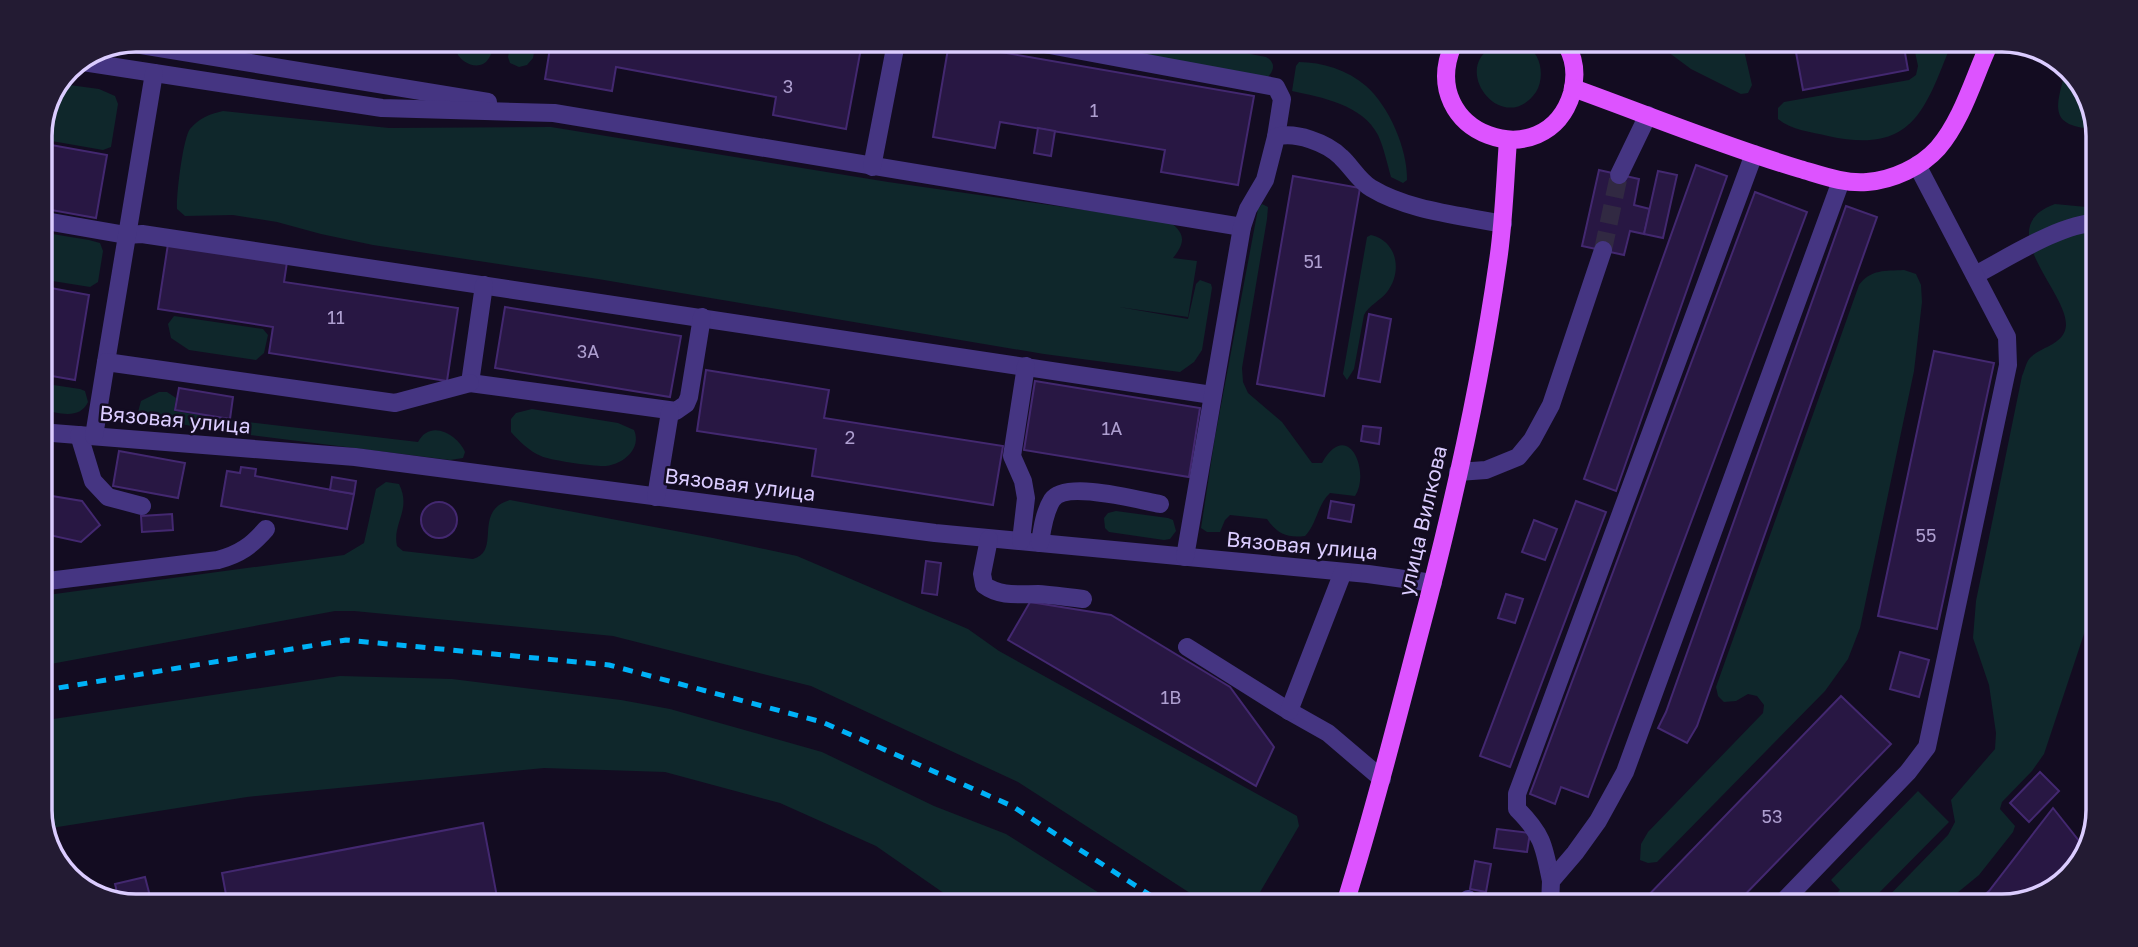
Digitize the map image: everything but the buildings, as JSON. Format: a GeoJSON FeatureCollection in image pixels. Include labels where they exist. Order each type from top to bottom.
{"type":"FeatureCollection","features":[{"type":"Feature","properties":{"kind":"main road"},"geometry":{"type":"LineString","coordinates":[[1449,52],[1446,87],[1458,114],[1480,132],[1493,138],[1508,140],[1533,136],[1545,130],[1563,112],[1573,88],[1574,70],[1569,52]]}},
{"type":"Feature","properties":{"kind":"main road"},"geometry":{"type":"LineString","coordinates":[[1573,88],[1754,154],[1840,181],[1867,182],[1897,176],[1917,165],[1938,148],[1957,117],[1986,52]]}},
{"type":"Feature","properties":{"kind":"main road","name":"улица Вилкова"},"geometry":{"type":"LineString","coordinates":[[1348,894],[1382,779],[1433,583],[1485,346],[1503,224],[1508,140]]}},
{"type":"Feature","properties":{"kind":"street"},"geometry":{"type":"LineString","coordinates":[[142,506],[108,498],[93,481],[87,435],[106,362],[126,235],[163,74],[175,52]]}},
{"type":"Feature","properties":{"kind":"street"},"geometry":{"type":"LineString","coordinates":[[182,52],[1242,227]]}},
{"type":"Feature","properties":{"kind":"street"},"geometry":{"type":"LineString","coordinates":[[872,167],[894,52]]}},
{"type":"Feature","properties":{"kind":"street"},"geometry":{"type":"LineString","coordinates":[[1087,52],[1276,87],[1281,92],[1276,137],[1265,180],[1248,209],[1242,227],[1185,557]]}},
{"type":"Feature","properties":{"kind":"street"},"geometry":{"type":"LineString","coordinates":[[95,64],[382,108],[554,113]]}},
{"type":"Feature","properties":{"kind":"street"},"geometry":{"type":"LineString","coordinates":[[1619,174],[1648,115]]}},
{"type":"Feature","properties":{"kind":"street"},"geometry":{"type":"LineString","coordinates":[[1276,137],[1301,135],[1339,154],[1369,187],[1384,194],[1430,209],[1503,224]]}},
{"type":"Feature","properties":{"kind":"street"},"geometry":{"type":"LineString","coordinates":[[1550,894],[1551,881],[1544,846],[1534,826],[1517,809],[1517,794],[1754,154]]}},
{"type":"Feature","properties":{"kind":"street"},"geometry":{"type":"LineString","coordinates":[[1791,894],[1908,772],[1927,747],[2008,365],[2007,337],[1917,165]]}},
{"type":"Feature","properties":{"kind":"street"},"geometry":{"type":"LineString","coordinates":[[1551,881],[1598,821],[1625,772],[1840,181]]}},
{"type":"Feature","properties":{"kind":"street"},"geometry":{"type":"LineString","coordinates":[[53,222],[1212,395]]}},
{"type":"Feature","properties":{"kind":"street"},"geometry":{"type":"LineString","coordinates":[[1975,275],[2061,231],[2085,224]]}},
{"type":"Feature","properties":{"kind":"street"},"geometry":{"type":"LineString","coordinates":[[1458,472],[1486,470],[1518,457],[1532,440],[1551,405],[1603,250]]}},
{"type":"Feature","properties":{"kind":"street"},"geometry":{"type":"LineString","coordinates":[[470,383],[484,285]]}},
{"type":"Feature","properties":{"kind":"street"},"geometry":{"type":"LineString","coordinates":[[106,362],[395,403],[470,383],[670,412],[682,409],[689,397],[702,317]]}},
{"type":"Feature","properties":{"kind":"street"},"geometry":{"type":"LineString","coordinates":[[1021,541],[1026,498],[1023,481],[1012,456],[1026,366]]}},
{"type":"Feature","properties":{"kind":"street"},"geometry":{"type":"LineString","coordinates":[[656,497],[670,412]]}},
{"type":"Feature","properties":{"kind":"street","name":"Вязовая улица"},"geometry":{"type":"LineString","coordinates":[[53,433],[355,457],[989,539],[1433,583]]}},
{"type":"Feature","properties":{"kind":"street"},"geometry":{"type":"LineString","coordinates":[[1040,543],[1042,527],[1052,500],[1067,491],[1083,491],[1160,504]]}},
{"type":"Feature","properties":{"kind":"street"},"geometry":{"type":"LineString","coordinates":[[53,580],[218,560],[252,546],[265,529]]}},
{"type":"Feature","properties":{"kind":"street"},"geometry":{"type":"LineString","coordinates":[[989,539],[982,575],[984,585],[991,590],[1004,594],[1040,594],[1083,599]]}},
{"type":"Feature","properties":{"kind":"street"},"geometry":{"type":"LineString","coordinates":[[1289,711],[1343,572]]}},
{"type":"Feature","properties":{"kind":"street"},"geometry":{"type":"LineString","coordinates":[[1187,647],[1328,733],[1382,779]]}},
{"type":"Feature","properties":{"kind":"green space"},"geometry":{"type":"Polygon","coordinates":[[[492,52],[481,65],[467,63],[457,53],[492,52]]]}},
{"type":"Feature","properties":{"kind":"green space"},"geometry":{"type":"Polygon","coordinates":[[[509,52],[534,52],[527,65],[519,67],[510,63],[509,52]]]}},
{"type":"Feature","properties":{"kind":"green space"},"geometry":{"type":"Polygon","coordinates":[[[1119,52],[1240,52],[1266,57],[1271,61],[1273,68],[1268,77],[1119,52]]]}},
{"type":"Feature","properties":{"kind":"green space"},"geometry":{"type":"Polygon","coordinates":[[[1486,52],[1533,52],[1538,59],[1541,73],[1536,92],[1523,104],[1509,108],[1496,104],[1485,94],[1478,82],[1477,68],[1482,55],[1486,52]]]}},
{"type":"Feature","properties":{"kind":"green space"},"geometry":{"type":"Polygon","coordinates":[[[1668,52],[1744,52],[1752,85],[1748,93],[1741,94],[1691,69],[1668,52]]]}},
{"type":"Feature","properties":{"kind":"green space"},"geometry":{"type":"Polygon","coordinates":[[[1915,52],[1948,52],[1922,109],[1910,123],[1896,133],[1878,139],[1856,140],[1802,130],[1778,119],[1778,108],[1784,102],[1909,80],[1916,75],[1918,66],[1915,52]]]}},
{"type":"Feature","properties":{"kind":"green space"},"geometry":{"type":"Polygon","coordinates":[[[1299,62],[1326,65],[1343,71],[1366,86],[1382,105],[1401,142],[1407,180],[1403,183],[1391,177],[1378,135],[1362,116],[1340,104],[1292,91],[1299,62]]]}},
{"type":"Feature","properties":{"kind":"green space"},"geometry":{"type":"Polygon","coordinates":[[[2063,80],[2077,99],[2085,127],[2070,124],[2063,119],[2059,113],[2063,80]]]}},
{"type":"Feature","properties":{"kind":"green space"},"geometry":{"type":"Polygon","coordinates":[[[71,85],[99,89],[115,96],[118,104],[111,147],[103,150],[53,141],[55,115],[71,85]]]}},
{"type":"Feature","properties":{"kind":"green space"},"geometry":{"type":"Polygon","coordinates":[[[223,111],[389,128],[551,127],[888,182],[1170,222],[1179,231],[1182,239],[1173,258],[1197,261],[1188,317],[1119,307],[1188,319],[1196,284],[1200,280],[1211,284],[1202,350],[1194,362],[1180,372],[1044,354],[598,279],[373,245],[277,222],[233,215],[185,216],[177,209],[177,202],[187,134],[201,119],[223,111]]]}},
{"type":"Feature","properties":{"kind":"green space"},"geometry":{"type":"Polygon","coordinates":[[[1262,204],[1268,207],[1267,219],[1242,368],[1243,382],[1248,393],[1282,422],[1312,463],[1322,463],[1332,450],[1340,445],[1348,447],[1354,453],[1360,474],[1355,496],[1330,493],[1305,536],[1284,534],[1275,529],[1267,519],[1230,515],[1220,532],[1207,532],[1201,528],[1215,437],[1258,209],[1262,204]]]}},
{"type":"Feature","properties":{"kind":"green space"},"geometry":{"type":"Polygon","coordinates":[[[2055,204],[2085,207],[2086,629],[2044,754],[2032,771],[2002,802],[2000,809],[2015,826],[2013,832],[1979,875],[1956,894],[1891,894],[1948,835],[1955,822],[1951,800],[1995,749],[1996,733],[1989,685],[1973,638],[1976,601],[2022,376],[2029,359],[2058,341],[2066,325],[2056,295],[2036,260],[2030,243],[2029,228],[2037,214],[2055,204]]]}},
{"type":"Feature","properties":{"kind":"green space"},"geometry":{"type":"Polygon","coordinates":[[[53,234],[100,243],[103,251],[98,282],[90,287],[53,281],[53,234]]]}},
{"type":"Feature","properties":{"kind":"green space"},"geometry":{"type":"Polygon","coordinates":[[[1371,235],[1387,243],[1392,250],[1395,275],[1387,292],[1364,315],[1354,369],[1347,380],[1343,374],[1367,237],[1371,235]]]}},
{"type":"Feature","properties":{"kind":"green space"},"geometry":{"type":"Polygon","coordinates":[[[1904,270],[1916,274],[1921,285],[1922,302],[1914,371],[1860,628],[1848,659],[1825,691],[1657,862],[1640,860],[1641,844],[1648,832],[1763,713],[1764,705],[1757,696],[1748,694],[1736,701],[1724,702],[1718,696],[1716,687],[1859,285],[1874,273],[1904,270]]]}},
{"type":"Feature","properties":{"kind":"green space"},"geometry":{"type":"Polygon","coordinates":[[[174,316],[263,329],[268,335],[264,353],[256,360],[189,350],[171,338],[168,324],[174,316]]]}},
{"type":"Feature","properties":{"kind":"green space"},"geometry":{"type":"Polygon","coordinates":[[[53,385],[85,391],[88,402],[84,408],[79,412],[53,412],[53,385]]]}},
{"type":"Feature","properties":{"kind":"green space"},"geometry":{"type":"Polygon","coordinates":[[[159,392],[167,392],[176,398],[174,411],[230,420],[418,442],[425,434],[437,430],[449,434],[465,452],[463,458],[450,460],[235,433],[149,419],[138,412],[141,401],[159,392]]]}},
{"type":"Feature","properties":{"kind":"green space"},"geometry":{"type":"Polygon","coordinates":[[[532,409],[618,423],[634,430],[636,443],[630,454],[613,465],[573,463],[545,458],[528,449],[511,432],[511,419],[516,413],[532,409]]]}},
{"type":"Feature","properties":{"kind":"green space"},"geometry":{"type":"Polygon","coordinates":[[[386,482],[399,484],[403,509],[396,538],[397,546],[403,551],[473,559],[481,555],[486,548],[492,513],[499,505],[510,500],[797,556],[968,629],[999,651],[1297,816],[1299,826],[1259,894],[1192,894],[1018,782],[811,686],[613,636],[335,611],[53,664],[53,594],[344,555],[364,543],[376,489],[386,482]]]}},
{"type":"Feature","properties":{"kind":"green space"},"geometry":{"type":"Polygon","coordinates":[[[1116,511],[1168,518],[1173,520],[1176,531],[1170,539],[1164,540],[1109,532],[1105,528],[1104,518],[1108,513],[1116,511]]]}},
{"type":"Feature","properties":{"kind":"green space"},"geometry":{"type":"Polygon","coordinates":[[[340,676],[452,679],[621,700],[670,709],[822,752],[934,806],[1006,834],[1101,894],[945,894],[876,846],[780,803],[665,772],[544,768],[247,797],[54,828],[53,719],[340,676]]]}},
{"type":"Feature","properties":{"kind":"green space"},"geometry":{"type":"Polygon","coordinates":[[[1918,791],[1949,822],[1878,894],[1836,894],[1840,890],[1831,880],[1918,791]]]}},
{"type":"Feature","properties":{"kind":"tunnel"},"geometry":{"type":"LineString","coordinates":[[1603,250],[1619,175]]}},
{"type":"Feature","properties":{"kind":"railway"},"geometry":{"type":"LineString","coordinates":[[53,689],[346,640],[609,665],[822,722],[1012,806],[1148,894]]}}]}
